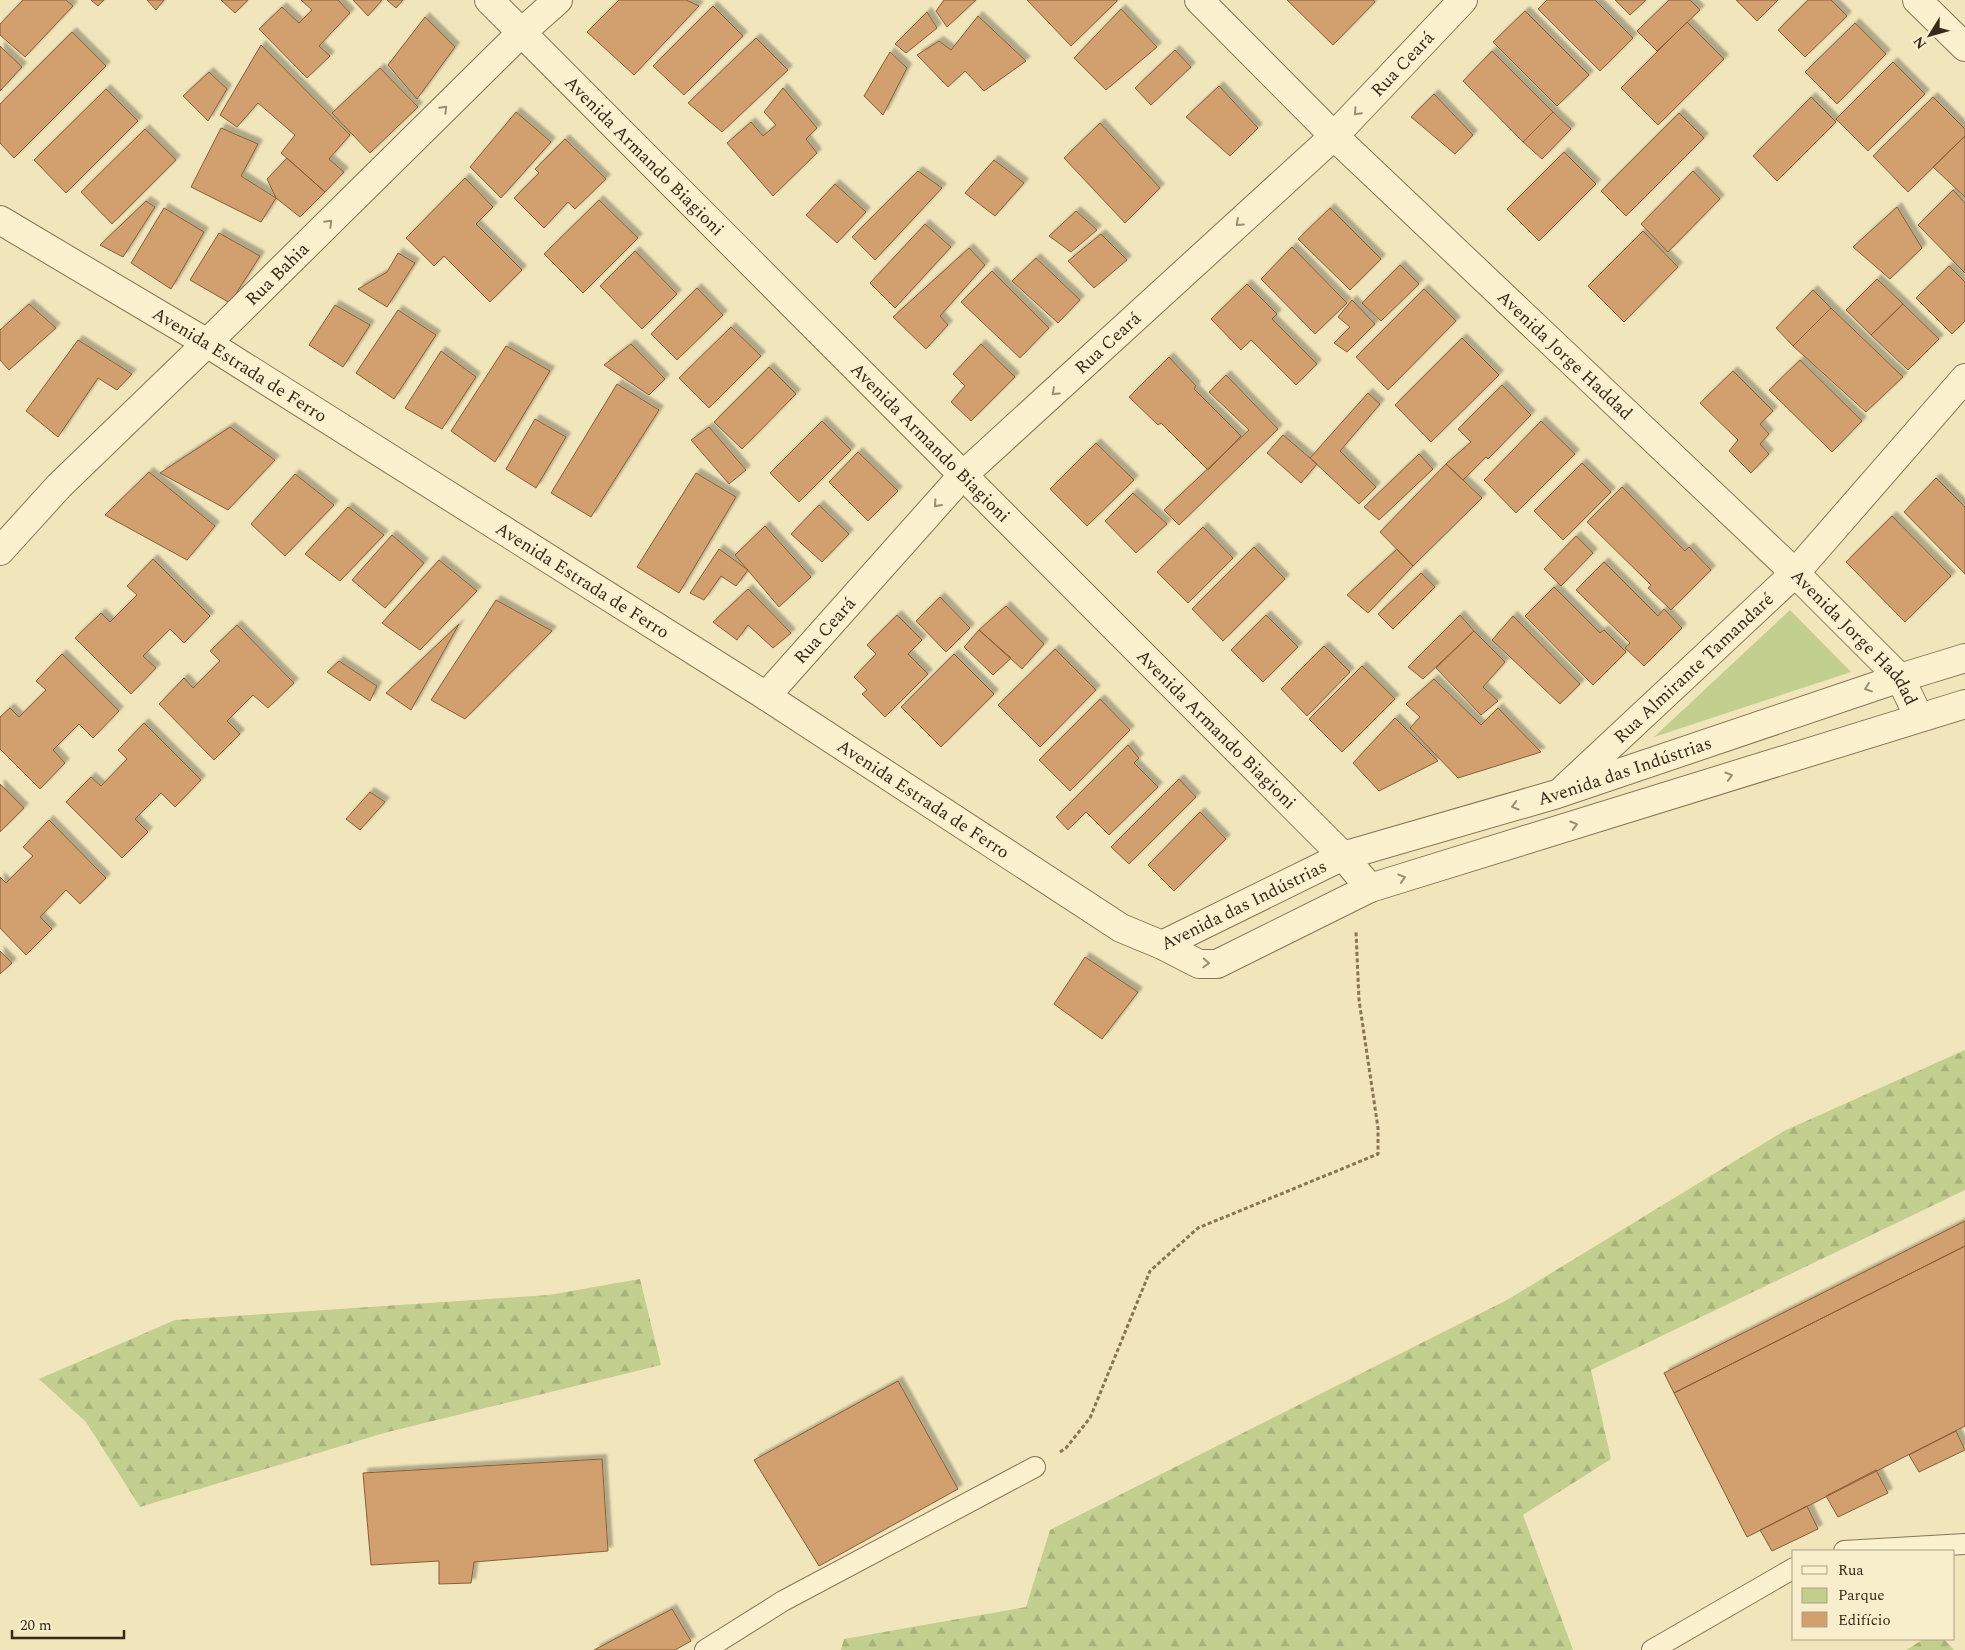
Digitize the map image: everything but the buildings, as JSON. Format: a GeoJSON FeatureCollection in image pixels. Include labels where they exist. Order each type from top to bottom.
{"type":"FeatureCollection","features":[{"type":"Feature","properties":{"kind":"street","name":"Avenida Armando Biagioni"},"geometry":{"type":"LineString","coordinates":[[489,0],[1343,856],[1361,892]]}},
{"type":"Feature","properties":{"kind":"street","name":"Rua Bahia"},"geometry":{"type":"LineString","coordinates":[[0,551],[59,486],[207,343],[522,32],[558,0]]}},
{"type":"Feature","properties":{"kind":"street","name":"Avenida Jorge Haddad"},"geometry":{"type":"LineString","coordinates":[[1199,0],[1334,136],[1795,573],[1900,678],[1919,717]]}},
{"type":"Feature","properties":{"kind":"street","name":"Rua Ceará"},"geometry":{"type":"LineString","coordinates":[[766,696],[962,476],[1334,136],[1463,0]]}},
{"type":"Feature","properties":{"kind":"street"},"geometry":{"type":"LineString","coordinates":[[1917,0],[1965,47]]}},
{"type":"Feature","properties":{"kind":"street","name":"Avenida Estrada de Ferro"},"geometry":{"type":"LineString","coordinates":[[0,220],[207,343],[766,696],[1121,928],[1162,945]]}},
{"type":"Feature","properties":{"kind":"street","name":"Rua Almirante Tamandaré"},"geometry":{"type":"LineString","coordinates":[[1557,794],[1795,573],[1965,378]]}},
{"type":"Feature","properties":{"kind":"street","name":"Avenida das Indústrias"},"geometry":{"type":"LineString","coordinates":[[1162,945],[1343,856],[1557,794],[1900,678],[1965,658]]}},
{"type":"Feature","properties":{"kind":"street","name":"Avenida das Indústrias"},"geometry":{"type":"LineString","coordinates":[[1162,945],[1199,964],[1217,964],[1361,892],[1965,704]]}},
{"type":"Feature","properties":{"kind":"lane"},"geometry":{"type":"LineString","coordinates":[[705,1650],[783,1601],[1035,1467]]}},
{"type":"Feature","properties":{"kind":"lane"},"geometry":{"type":"LineString","coordinates":[[1861,1550],[1965,1544]]}},
{"type":"Feature","properties":{"kind":"lane"},"geometry":{"type":"LineString","coordinates":[[1652,1650],[1792,1569]]}},
{"type":"Feature","properties":{"kind":"path"},"geometry":{"type":"LineString","coordinates":[[1035,1467],[1066,1448],[1090,1418],[1150,1271],[1198,1228],[1378,1154],[1378,1128],[1359,1000],[1358,952],[1361,892]]}},
{"type":"Feature","properties":{"kind":"green space"},"geometry":{"type":"Polygon","coordinates":[[[1790,610],[1851,672],[1654,737],[1790,610]]]}},
{"type":"Feature","properties":{"kind":"green space"},"geometry":{"type":"Polygon","coordinates":[[[1965,1050],[1965,1190],[1591,1370],[1611,1459],[1523,1515],[1573,1650],[841,1650],[844,1639],[1026,1607],[1050,1530],[1507,1300],[1784,1131],[1965,1050]]]}},
{"type":"Feature","properties":{"kind":"green space"},"geometry":{"type":"Polygon","coordinates":[[[640,1279],[661,1365],[384,1433],[140,1507],[86,1422],[39,1379],[175,1320],[549,1295],[640,1279]]]}},
{"type":"Feature","properties":{"kind":"green space"},"geometry":{"type":"Polygon","coordinates":[[[1922,1640],[1945,1640],[1954,1650],[1906,1650],[1922,1640]]]}}]}
